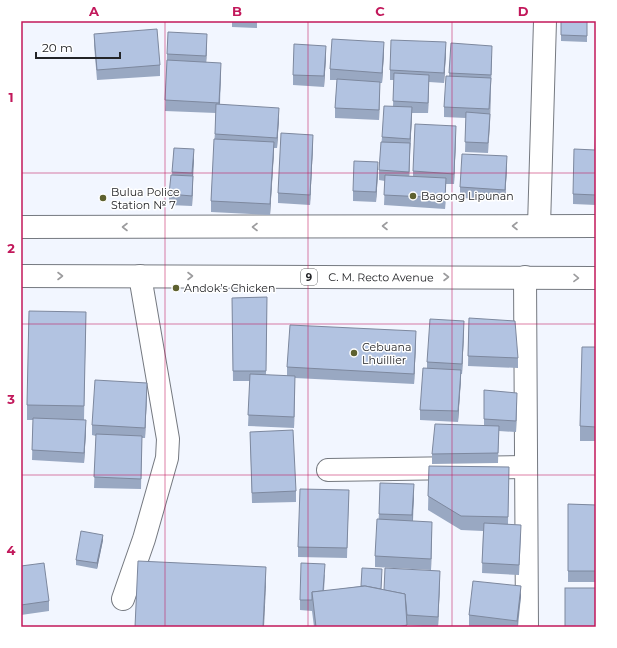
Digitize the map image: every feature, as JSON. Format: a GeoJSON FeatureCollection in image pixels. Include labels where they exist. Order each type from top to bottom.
{"type":"FeatureCollection","features":[{"type":"Feature","properties":{"kind":"main road"},"geometry":{"type":"LineString","coordinates":[[539,226],[545,21]]}},
{"type":"Feature","properties":{"kind":"main road"},"geometry":{"type":"LineString","coordinates":[[21,227],[596,226]]}},
{"type":"Feature","properties":{"kind":"main road","name":"C. M. Recto Avenue"},"geometry":{"type":"LineString","coordinates":[[21,276],[596,278]]}},
{"type":"Feature","properties":{"kind":"main road"},"geometry":{"type":"LineString","coordinates":[[123,599],[144,539],[167,458],[168,439],[140,276]]}},
{"type":"Feature","properties":{"kind":"main road"},"geometry":{"type":"LineString","coordinates":[[525,277],[527,627]]}},
{"type":"Feature","properties":{"kind":"main road"},"geometry":{"type":"LineString","coordinates":[[328,470],[526,467]]}},
{"type":"Feature","properties":{"kind":"building"},"geometry":{"type":"Polygon","coordinates":[[[561,21],[587,21],[587,36],[561,35],[561,21]]]}},
{"type":"Feature","properties":{"kind":"building"},"geometry":{"type":"Polygon","coordinates":[[[157,29],[160,65],[97,70],[94,34],[157,29]]]}},
{"type":"Feature","properties":{"kind":"building"},"geometry":{"type":"Polygon","coordinates":[[[168,32],[207,34],[206,56],[167,54],[168,32]]]}},
{"type":"Feature","properties":{"kind":"building"},"geometry":{"type":"Polygon","coordinates":[[[332,39],[384,42],[382,73],[330,69],[332,39]]]}},
{"type":"Feature","properties":{"kind":"building"},"geometry":{"type":"Polygon","coordinates":[[[391,40],[446,42],[444,73],[390,70],[391,40]]]}},
{"type":"Feature","properties":{"kind":"building"},"geometry":{"type":"Polygon","coordinates":[[[451,43],[492,46],[491,75],[449,73],[451,43]]]}},
{"type":"Feature","properties":{"kind":"building"},"geometry":{"type":"Polygon","coordinates":[[[294,44],[326,46],[324,76],[293,75],[294,44]]]}},
{"type":"Feature","properties":{"kind":"building"},"geometry":{"type":"Polygon","coordinates":[[[167,60],[221,63],[219,103],[165,100],[167,60]]]}},
{"type":"Feature","properties":{"kind":"building"},"geometry":{"type":"Polygon","coordinates":[[[394,73],[429,75],[428,103],[393,101],[394,73]]]}},
{"type":"Feature","properties":{"kind":"building"},"geometry":{"type":"Polygon","coordinates":[[[446,76],[491,78],[489,109],[444,107],[446,76]]]}},
{"type":"Feature","properties":{"kind":"building"},"geometry":{"type":"Polygon","coordinates":[[[337,79],[380,82],[379,110],[335,108],[337,79]]]}},
{"type":"Feature","properties":{"kind":"building"},"geometry":{"type":"Polygon","coordinates":[[[216,104],[279,108],[277,138],[215,134],[216,104]]]}},
{"type":"Feature","properties":{"kind":"building"},"geometry":{"type":"Polygon","coordinates":[[[384,106],[412,107],[410,139],[382,137],[384,106]]]}},
{"type":"Feature","properties":{"kind":"building"},"geometry":{"type":"Polygon","coordinates":[[[466,112],[490,114],[488,143],[465,142],[466,112]]]}},
{"type":"Feature","properties":{"kind":"building"},"geometry":{"type":"Polygon","coordinates":[[[596,119],[596,195],[573,194],[574,149],[595,150],[596,119]]]}},
{"type":"Feature","properties":{"kind":"building"},"geometry":{"type":"Polygon","coordinates":[[[415,124],[456,126],[454,174],[413,171],[415,124]]]}},
{"type":"Feature","properties":{"kind":"building"},"geometry":{"type":"Polygon","coordinates":[[[281,133],[313,135],[310,195],[278,193],[281,133]]]}},
{"type":"Feature","properties":{"kind":"building"},"geometry":{"type":"Polygon","coordinates":[[[214,139],[274,142],[270,204],[211,201],[214,139]]]}},
{"type":"Feature","properties":{"kind":"building"},"geometry":{"type":"Polygon","coordinates":[[[381,142],[410,143],[409,172],[379,170],[381,142]]]}},
{"type":"Feature","properties":{"kind":"building"},"geometry":{"type":"Polygon","coordinates":[[[174,148],[194,149],[192,173],[172,172],[174,148]]]}},
{"type":"Feature","properties":{"kind":"building"},"geometry":{"type":"Polygon","coordinates":[[[462,154],[507,156],[505,190],[460,187],[462,154]]]}},
{"type":"Feature","properties":{"kind":"building"},"geometry":{"type":"Polygon","coordinates":[[[354,161],[378,162],[376,192],[353,191],[354,161]]]}},
{"type":"Feature","properties":{"kind":"building"},"geometry":{"type":"Polygon","coordinates":[[[171,175],[193,176],[192,196],[169,194],[171,175]]]}},
{"type":"Feature","properties":{"kind":"building"},"geometry":{"type":"Polygon","coordinates":[[[385,175],[446,178],[445,198],[384,195],[385,175]]]}},
{"type":"Feature","properties":{"kind":"building"},"geometry":{"type":"Polygon","coordinates":[[[267,297],[266,371],[233,371],[232,298],[267,297]]]}},
{"type":"Feature","properties":{"kind":"building"},"geometry":{"type":"Polygon","coordinates":[[[29,311],[86,312],[84,406],[27,405],[29,311]]]}},
{"type":"Feature","properties":{"kind":"building"},"geometry":{"type":"Polygon","coordinates":[[[469,318],[515,321],[518,358],[468,356],[469,318]]]}},
{"type":"Feature","properties":{"kind":"building"},"geometry":{"type":"Polygon","coordinates":[[[430,319],[464,321],[462,364],[427,362],[430,319]]]}},
{"type":"Feature","properties":{"kind":"building"},"geometry":{"type":"Polygon","coordinates":[[[290,325],[416,331],[414,374],[287,367],[290,325]]]}},
{"type":"Feature","properties":{"kind":"building"},"geometry":{"type":"Polygon","coordinates":[[[582,347],[596,347],[596,427],[580,426],[582,347]]]}},
{"type":"Feature","properties":{"kind":"building"},"geometry":{"type":"Polygon","coordinates":[[[423,368],[461,370],[458,411],[420,410],[423,368]]]}},
{"type":"Feature","properties":{"kind":"building"},"geometry":{"type":"Polygon","coordinates":[[[250,374],[295,376],[294,417],[248,415],[250,374]]]}},
{"type":"Feature","properties":{"kind":"building"},"geometry":{"type":"Polygon","coordinates":[[[95,380],[147,383],[145,428],[92,425],[95,380]]]}},
{"type":"Feature","properties":{"kind":"building"},"geometry":{"type":"Polygon","coordinates":[[[484,390],[517,393],[516,421],[484,419],[484,390]]]}},
{"type":"Feature","properties":{"kind":"building"},"geometry":{"type":"Polygon","coordinates":[[[33,418],[86,420],[84,453],[32,450],[33,418]]]}},
{"type":"Feature","properties":{"kind":"building"},"geometry":{"type":"Polygon","coordinates":[[[435,424],[499,426],[498,453],[432,454],[435,424]]]}},
{"type":"Feature","properties":{"kind":"building"},"geometry":{"type":"Polygon","coordinates":[[[293,430],[296,491],[252,493],[250,432],[293,430]]]}},
{"type":"Feature","properties":{"kind":"building"},"geometry":{"type":"Polygon","coordinates":[[[96,434],[142,436],[141,479],[94,477],[96,434]]]}},
{"type":"Feature","properties":{"kind":"building"},"geometry":{"type":"Polygon","coordinates":[[[429,466],[509,467],[508,517],[461,516],[428,496],[429,466]]]}},
{"type":"Feature","properties":{"kind":"building"},"geometry":{"type":"Polygon","coordinates":[[[380,483],[414,484],[412,515],[379,514],[380,483]]]}},
{"type":"Feature","properties":{"kind":"building"},"geometry":{"type":"Polygon","coordinates":[[[300,489],[349,490],[347,548],[298,547],[300,489]]]}},
{"type":"Feature","properties":{"kind":"building"},"geometry":{"type":"Polygon","coordinates":[[[568,504],[596,505],[596,571],[568,571],[568,504]]]}},
{"type":"Feature","properties":{"kind":"building"},"geometry":{"type":"Polygon","coordinates":[[[377,519],[432,522],[431,559],[375,556],[377,519]]]}},
{"type":"Feature","properties":{"kind":"building"},"geometry":{"type":"Polygon","coordinates":[[[484,523],[521,525],[519,565],[482,563],[484,523]]]}},
{"type":"Feature","properties":{"kind":"building"},"geometry":{"type":"Polygon","coordinates":[[[81,531],[103,535],[97,563],[76,560],[81,531]]]}},
{"type":"Feature","properties":{"kind":"building"},"geometry":{"type":"Polygon","coordinates":[[[138,561],[266,567],[263,627],[135,627],[138,561]]]}},
{"type":"Feature","properties":{"kind":"building"},"geometry":{"type":"Polygon","coordinates":[[[44,563],[49,601],[21,605],[21,566],[44,563]]]}},
{"type":"Feature","properties":{"kind":"building"},"geometry":{"type":"Polygon","coordinates":[[[301,563],[325,564],[323,591],[312,592],[312,600],[300,600],[301,563]]]}},
{"type":"Feature","properties":{"kind":"building"},"geometry":{"type":"Polygon","coordinates":[[[362,568],[382,569],[381,589],[361,586],[362,568]]]}},
{"type":"Feature","properties":{"kind":"building"},"geometry":{"type":"Polygon","coordinates":[[[385,568],[440,571],[438,617],[407,615],[405,594],[384,590],[385,568]]]}},
{"type":"Feature","properties":{"kind":"building"},"geometry":{"type":"Polygon","coordinates":[[[473,581],[521,586],[517,621],[469,615],[473,581]]]}},
{"type":"Feature","properties":{"kind":"building"},"geometry":{"type":"Polygon","coordinates":[[[365,586],[405,594],[407,625],[397,627],[316,627],[312,592],[365,586]]]}},
{"type":"Feature","properties":{"kind":"building"},"geometry":{"type":"Polygon","coordinates":[[[565,588],[596,588],[596,627],[565,627],[565,588]]]}},
{"type":"Feature","properties":{"kind":"place","name":"Bagong Lipunan"},"geometry":{"type":"Point","coordinates":[413,196]}},
{"type":"Feature","properties":{"kind":"place","name":"Bulua Police Station № 7"},"geometry":{"type":"Point","coordinates":[103,198]}},
{"type":"Feature","properties":{"kind":"place","name":"Andok’s Chicken"},"geometry":{"type":"Point","coordinates":[176,288]}},
{"type":"Feature","properties":{"kind":"place","name":"Cebuana Lhuillier"},"geometry":{"type":"Point","coordinates":[354,353]}}]}
